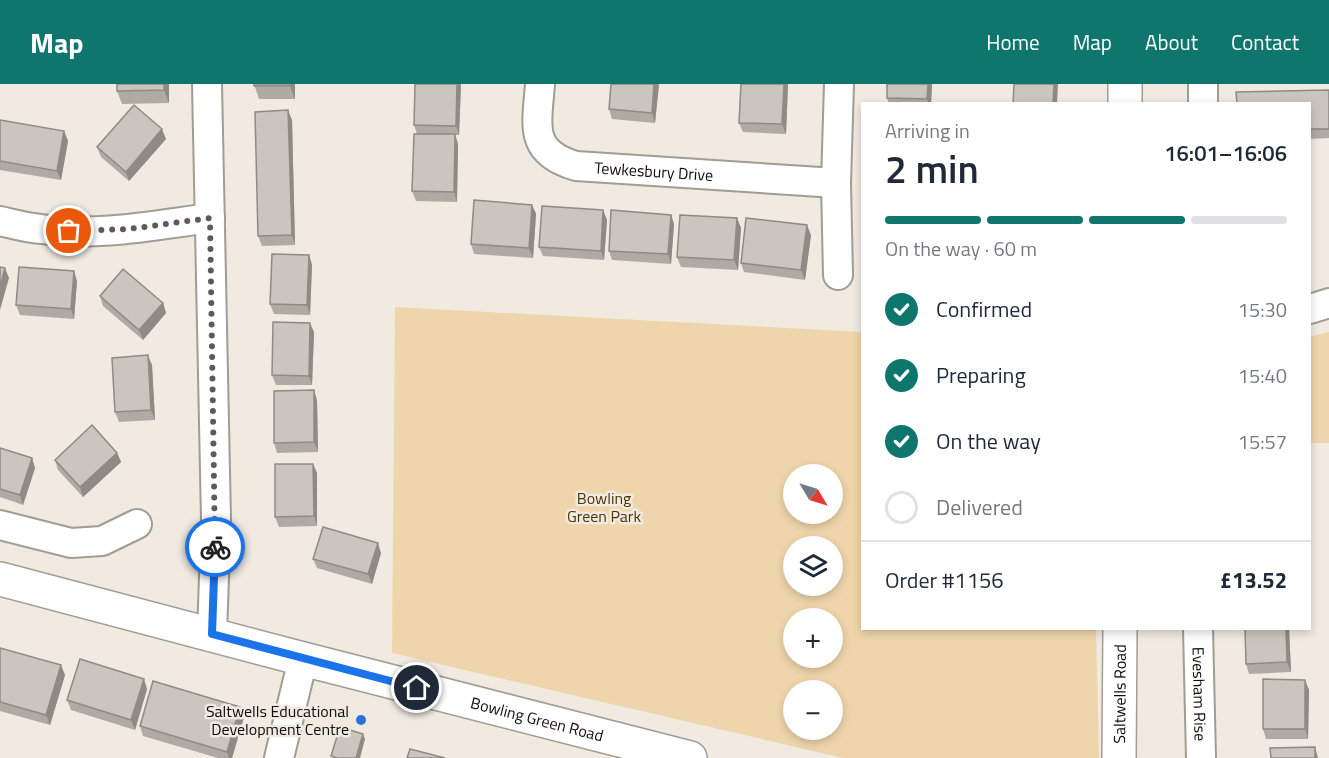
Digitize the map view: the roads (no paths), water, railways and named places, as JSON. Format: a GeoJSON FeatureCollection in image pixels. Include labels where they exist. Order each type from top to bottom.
{"type":"FeatureCollection","features":[{"type":"Feature","properties":{"kind":"street"},"geometry":{"type":"LineString","coordinates":[[207,84],[216,520],[212,634]]}},
{"type":"Feature","properties":{"kind":"street","name":"Tewkesbury Drive"},"geometry":{"type":"LineString","coordinates":[[540,84],[537,123],[540,144],[558,161],[576,166],[836,183]]}},
{"type":"Feature","properties":{"kind":"street"},"geometry":{"type":"LineString","coordinates":[[838,275],[836,183],[840,84]]}},
{"type":"Feature","properties":{"kind":"street"},"geometry":{"type":"LineString","coordinates":[[1125,84],[1125,102]]}},
{"type":"Feature","properties":{"kind":"street"},"geometry":{"type":"LineString","coordinates":[[1203,84],[1203,102]]}},
{"type":"Feature","properties":{"kind":"street"},"geometry":{"type":"LineString","coordinates":[[0,221],[40,230],[69,231],[129,229],[210,218]]}},
{"type":"Feature","properties":{"kind":"street"},"geometry":{"type":"LineString","coordinates":[[1311,309],[1329,303]]}},
{"type":"Feature","properties":{"kind":"street"},"geometry":{"type":"LineString","coordinates":[[0,525],[71,543],[102,541],[137,524]]}},
{"type":"Feature","properties":{"kind":"street","name":"Bowling Green Road"},"geometry":{"type":"LineString","coordinates":[[0,579],[690,758]]}},
{"type":"Feature","properties":{"kind":"street","name":"Saltwells Road"},"geometry":{"type":"LineString","coordinates":[[1119,758],[1120,630]]}},
{"type":"Feature","properties":{"kind":"street","name":"Evesham Rise"},"geometry":{"type":"LineString","coordinates":[[1198,630],[1201,758]]}},
{"type":"Feature","properties":{"kind":"street"},"geometry":{"type":"LineString","coordinates":[[279,758],[303,659]]}},
{"type":"Feature","properties":{"kind":"place","name":"Saltwells Educational Development Centre"},"geometry":{"type":"Point","coordinates":[361,720]}},
{"type":"Feature","properties":{"kind":"park label","name":"Bowling Green Park"},"geometry":{"type":"Point","coordinates":[604,507]}}]}
